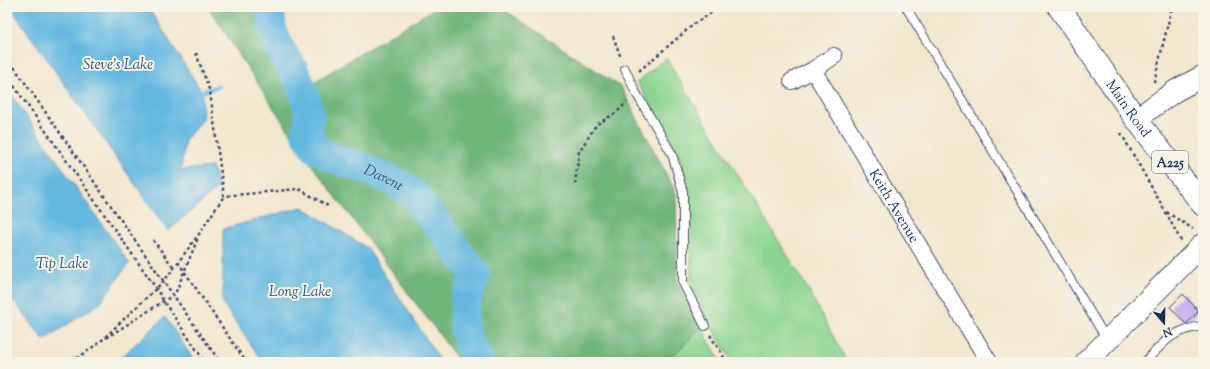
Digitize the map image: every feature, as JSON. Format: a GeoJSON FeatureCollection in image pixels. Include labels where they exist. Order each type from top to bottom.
{"type":"FeatureCollection","features":[{"type":"Feature","properties":{"kind":"main road","name":"Main Road"},"geometry":{"type":"LineString","coordinates":[[1059,7],[1136,119],[1203,205]]}},
{"type":"Feature","properties":{"kind":"street"},"geometry":{"type":"LineString","coordinates":[[792,81],[813,70],[834,56]]}},
{"type":"Feature","properties":{"kind":"street","name":"Keith Avenue"},"geometry":{"type":"LineString","coordinates":[[813,70],[989,362]]}},
{"type":"Feature","properties":{"kind":"street"},"geometry":{"type":"LineString","coordinates":[[1136,119],[1175,91],[1203,76]]}},
{"type":"Feature","properties":{"kind":"street"},"geometry":{"type":"LineString","coordinates":[[1086,362],[1203,244]]}},
{"type":"Feature","properties":{"kind":"lane"},"geometry":{"type":"LineString","coordinates":[[906,7],[1107,340]]}},
{"type":"Feature","properties":{"kind":"lane"},"geometry":{"type":"LineString","coordinates":[[625,68],[636,93],[672,154],[683,192],[683,283],[705,326]]}},
{"type":"Feature","properties":{"kind":"lane"},"geometry":{"type":"LineString","coordinates":[[1145,362],[1168,337],[1188,328],[1203,326]]}},
{"type":"Feature","properties":{"kind":"path"},"geometry":{"type":"LineString","coordinates":[[630,79],[694,24],[720,7]]}},
{"type":"Feature","properties":{"kind":"path"},"geometry":{"type":"LineString","coordinates":[[1154,84],[1172,7]]}},
{"type":"Feature","properties":{"kind":"path"},"geometry":{"type":"LineString","coordinates":[[613,36],[625,68]]}},
{"type":"Feature","properties":{"kind":"path"},"geometry":{"type":"LineString","coordinates":[[100,342],[164,281],[199,234],[224,196],[210,92],[196,53]]}},
{"type":"Feature","properties":{"kind":"path"},"geometry":{"type":"LineString","coordinates":[[7,57],[220,362]]}},
{"type":"Feature","properties":{"kind":"path"},"geometry":{"type":"LineString","coordinates":[[7,76],[156,288],[205,362]]}},
{"type":"Feature","properties":{"kind":"path"},"geometry":{"type":"LineString","coordinates":[[576,184],[579,152],[596,126],[617,112],[636,93]]}},
{"type":"Feature","properties":{"kind":"path"},"geometry":{"type":"LineString","coordinates":[[224,196],[299,190],[330,207]]}},
{"type":"Feature","properties":{"kind":"path"},"geometry":{"type":"LineString","coordinates":[[72,362],[100,342],[176,294],[199,234]]}},
{"type":"Feature","properties":{"kind":"path"},"geometry":{"type":"LineString","coordinates":[[153,240],[174,268]]}},
{"type":"Feature","properties":{"kind":"path"},"geometry":{"type":"LineString","coordinates":[[178,262],[246,362]]}},
{"type":"Feature","properties":{"kind":"path"},"geometry":{"type":"LineString","coordinates":[[705,326],[727,362]]}},
{"type":"Feature","properties":{"kind":"green space"},"geometry":{"type":"Polygon","coordinates":[[[208,7],[277,7],[280,32],[307,86],[437,7],[500,7],[621,87],[676,193],[677,283],[701,327],[676,353],[658,362],[460,362],[305,156],[208,7]]]}},
{"type":"Feature","properties":{"kind":"green space"},"geometry":{"type":"Polygon","coordinates":[[[666,58],[805,284],[847,362],[732,362],[709,323],[691,279],[691,199],[678,152],[637,82],[666,58]]]}},
{"type":"Feature","properties":{"kind":"green space"},"geometry":{"type":"Polygon","coordinates":[[[701,327],[721,362],[659,362],[676,353],[701,327]]]}},
{"type":"Feature","properties":{"kind":"water","name":"Steve's Lake"},"geometry":{"type":"Polygon","coordinates":[[[10,7],[148,7],[202,92],[203,119],[185,140],[181,170],[212,167],[218,188],[168,231],[10,7]]]}},
{"type":"Feature","properties":{"kind":"water","name":"Tip Lake"},"geometry":{"type":"Polygon","coordinates":[[[7,89],[129,263],[100,303],[44,340],[14,301],[7,305],[7,89]]]}},
{"type":"Feature","properties":{"kind":"water","name":"Long Lake"},"geometry":{"type":"Polygon","coordinates":[[[302,207],[367,248],[441,362],[263,362],[223,304],[223,229],[302,207]]]}},
{"type":"Feature","properties":{"kind":"water"},"geometry":{"type":"Polygon","coordinates":[[[165,317],[195,362],[116,362],[165,317]]]}},
{"type":"Feature","properties":{"kind":"building"},"geometry":{"type":"Polygon","coordinates":[[[1183,294],[1199,311],[1186,324],[1170,307],[1183,294]]]}},
{"type":"Feature","properties":{"kind":"waterway","name":"Darent"},"geometry":{"type":"LineString","coordinates":[[269,7],[272,29],[280,49],[293,69],[304,93],[310,115],[306,134],[315,148],[330,157],[366,169],[391,180],[413,193],[476,275],[466,298],[464,326],[469,344],[480,362]]}},
{"type":"Feature","properties":{"kind":"waterway"},"geometry":{"type":"LineString","coordinates":[[202,92],[218,86]]}}]}
